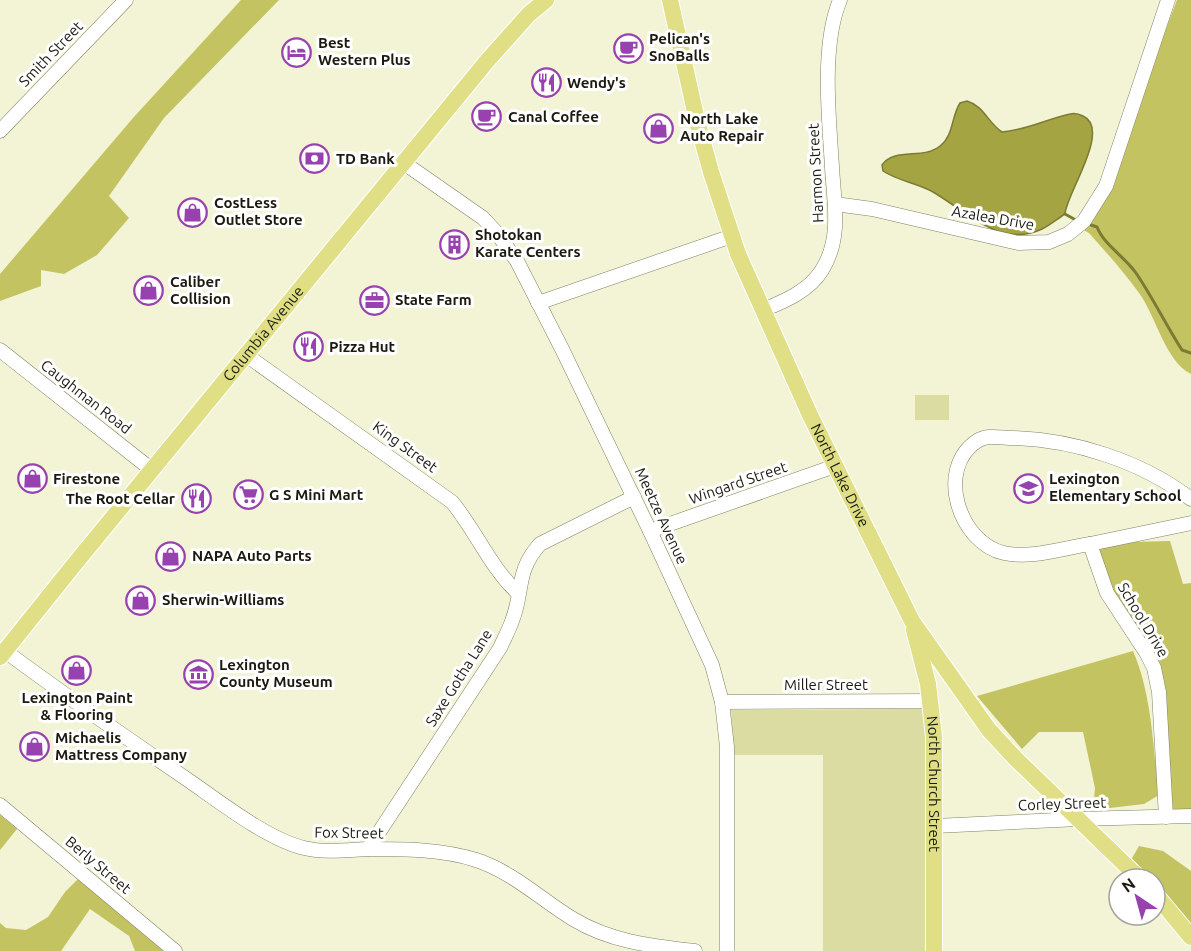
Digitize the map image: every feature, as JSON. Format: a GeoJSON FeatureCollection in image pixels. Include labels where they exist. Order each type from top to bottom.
{"type":"FeatureCollection","features":[{"type":"Feature","properties":{"kind":"main road","name":"Columbia Avenue"},"geometry":{"type":"LineString","coordinates":[[3,654],[532,7],[546,0]]}},
{"type":"Feature","properties":{"kind":"main road","name":"North Lake Drive"},"geometry":{"type":"LineString","coordinates":[[670,0],[698,125],[732,236],[763,310],[835,466],[912,621],[989,730],[1015,759],[1128,867]]}},
{"type":"Feature","properties":{"kind":"main road","name":"North Church Street"},"geometry":{"type":"LineString","coordinates":[[912,621],[931,701],[934,737],[934,951]]}},
{"type":"Feature","properties":{"kind":"main road"},"geometry":{"type":"LineString","coordinates":[[1167,908],[1191,937]]}},
{"type":"Feature","properties":{"kind":"street","name":"Smith Street"},"geometry":{"type":"LineString","coordinates":[[0,131],[126,0]]}},
{"type":"Feature","properties":{"kind":"street","name":"Harmon Street"},"geometry":{"type":"LineString","coordinates":[[763,310],[798,294],[822,271],[831,253],[836,235],[828,52],[833,20],[840,0]]}},
{"type":"Feature","properties":{"kind":"street","name":"Azalea Drive"},"geometry":{"type":"LineString","coordinates":[[835,204],[872,209],[1018,243],[1049,242],[1068,234],[1084,220],[1106,186],[1168,0]]}},
{"type":"Feature","properties":{"kind":"street","name":"Meetze Avenue"},"geometry":{"type":"LineString","coordinates":[[404,163],[468,206],[496,232],[517,261],[634,497],[712,665],[722,702],[727,747],[727,951]]}},
{"type":"Feature","properties":{"kind":"street"},"geometry":{"type":"LineString","coordinates":[[538,303],[732,236]]}},
{"type":"Feature","properties":{"kind":"street","name":"Caughman Road"},"geometry":{"type":"LineString","coordinates":[[0,350],[152,470]]}},
{"type":"Feature","properties":{"kind":"street","name":"King Street"},"geometry":{"type":"LineString","coordinates":[[246,354],[452,502],[463,515],[498,572],[518,593]]}},
{"type":"Feature","properties":{"kind":"street"},"geometry":{"type":"LineString","coordinates":[[1191,499],[1150,475],[1101,453],[1034,439],[984,437],[969,448],[960,460],[955,477],[957,498],[964,520],[972,534],[986,546],[1004,553],[1023,555],[1191,523]]}},
{"type":"Feature","properties":{"kind":"street","name":"Wingard Street"},"geometry":{"type":"LineString","coordinates":[[650,531],[835,466]]}},
{"type":"Feature","properties":{"kind":"street","name":"Saxe Gotha Lane"},"geometry":{"type":"LineString","coordinates":[[368,849],[500,648],[513,620],[524,568],[540,544],[634,497]]}},
{"type":"Feature","properties":{"kind":"street","name":"School Drive"},"geometry":{"type":"LineString","coordinates":[[1090,544],[1107,593],[1154,668],[1159,692],[1166,817]]}},
{"type":"Feature","properties":{"kind":"street","name":"Fox Street"},"geometry":{"type":"LineString","coordinates":[[3,654],[217,800],[278,838],[304,848],[318,850],[368,849],[438,852],[476,860],[510,878],[592,929],[634,943],[695,951]]}},
{"type":"Feature","properties":{"kind":"street","name":"Miller Street"},"geometry":{"type":"LineString","coordinates":[[722,702],[931,701]]}},
{"type":"Feature","properties":{"kind":"street","name":"Berly Street"},"geometry":{"type":"LineString","coordinates":[[0,805],[175,951]]}},
{"type":"Feature","properties":{"kind":"street","name":"Corley Street"},"geometry":{"type":"LineString","coordinates":[[935,826],[1191,816]]}},
{"type":"Feature","properties":{"kind":"green space"},"geometry":{"type":"Polygon","coordinates":[[[915,395],[949,395],[949,420],[915,420],[915,395]]]}},
{"type":"Feature","properties":{"kind":"green space"},"geometry":{"type":"Polygon","coordinates":[[[925,709],[927,785],[925,951],[823,951],[823,755],[734,755],[731,710],[925,709]]]}},
{"type":"Feature","properties":{"kind":"shaded area"},"geometry":{"type":"Polygon","coordinates":[[[241,0],[279,0],[164,118],[109,196],[129,218],[97,255],[64,274],[41,270],[41,286],[0,301],[0,274],[133,118],[241,0]]]}},
{"type":"Feature","properties":{"kind":"shaded area"},"geometry":{"type":"Polygon","coordinates":[[[1177,0],[1191,0],[1191,374],[1174,359],[1133,285],[1089,233],[1078,227],[1106,186],[1177,0]]]}},
{"type":"Feature","properties":{"kind":"shaded area"},"geometry":{"type":"Polygon","coordinates":[[[967,101],[978,107],[1002,132],[1072,114],[1083,116],[1091,123],[1093,134],[1090,147],[1065,214],[1042,229],[1027,234],[998,231],[984,225],[933,192],[883,171],[882,165],[894,156],[926,152],[945,142],[960,103],[967,101]]]}},
{"type":"Feature","properties":{"kind":"shaded area"},"geometry":{"type":"Polygon","coordinates":[[[1170,541],[1183,584],[1191,583],[1191,812],[1173,813],[1165,692],[1118,606],[1094,543],[1170,541]]]}},
{"type":"Feature","properties":{"kind":"shaded area"},"geometry":{"type":"Polygon","coordinates":[[[1133,651],[1148,703],[1159,795],[1144,804],[1093,810],[1095,788],[1083,732],[1039,732],[1022,749],[977,696],[1133,651]]]}},
{"type":"Feature","properties":{"kind":"shaded area"},"geometry":{"type":"Polygon","coordinates":[[[0,815],[17,829],[0,850],[0,815]]]}},
{"type":"Feature","properties":{"kind":"shaded area"},"geometry":{"type":"Polygon","coordinates":[[[1139,846],[1163,851],[1191,871],[1191,937],[1167,908],[1167,867],[1127,867],[1139,846]]]}},
{"type":"Feature","properties":{"kind":"shaded area"},"geometry":{"type":"Polygon","coordinates":[[[83,874],[175,951],[135,951],[129,936],[90,909],[61,951],[0,951],[0,923],[6,928],[26,930],[48,917],[65,892],[83,874]]]}},
{"type":"Feature","properties":{"kind":"waterway"},"geometry":{"type":"LineString","coordinates":[[1065,214],[1074,219]]}},
{"type":"Feature","properties":{"kind":"waterway"},"geometry":{"type":"LineString","coordinates":[[1091,225],[1097,227],[1104,240],[1136,273],[1182,350],[1191,353]]}},
{"type":"Feature","properties":{"kind":"place","name":"Pelican's SnoBalls"},"geometry":{"type":"Point","coordinates":[628,48]}},
{"type":"Feature","properties":{"kind":"place","name":"Best Western Plus"},"geometry":{"type":"Point","coordinates":[297,52]}},
{"type":"Feature","properties":{"kind":"place","name":"Wendy's"},"geometry":{"type":"Point","coordinates":[546,83]}},
{"type":"Feature","properties":{"kind":"place","name":"Canal Coffee"},"geometry":{"type":"Point","coordinates":[487,117]}},
{"type":"Feature","properties":{"kind":"place","name":"North Lake Auto Repair"},"geometry":{"type":"Point","coordinates":[659,128]}},
{"type":"Feature","properties":{"kind":"place","name":"TD Bank"},"geometry":{"type":"Point","coordinates":[315,159]}},
{"type":"Feature","properties":{"kind":"place","name":"CostLess Outlet Store"},"geometry":{"type":"Point","coordinates":[193,212]}},
{"type":"Feature","properties":{"kind":"place","name":"Shotokan Karate Centers"},"geometry":{"type":"Point","coordinates":[454,244]}},
{"type":"Feature","properties":{"kind":"place","name":"Caliber Collision"},"geometry":{"type":"Point","coordinates":[149,291]}},
{"type":"Feature","properties":{"kind":"place","name":"State Farm"},"geometry":{"type":"Point","coordinates":[374,300]}},
{"type":"Feature","properties":{"kind":"place","name":"Pizza Hut"},"geometry":{"type":"Point","coordinates":[308,347]}},
{"type":"Feature","properties":{"kind":"place","name":"Firestone"},"geometry":{"type":"Point","coordinates":[32,479]}},
{"type":"Feature","properties":{"kind":"place","name":"Lexington Elementary School"},"geometry":{"type":"Point","coordinates":[1028,488]}},
{"type":"Feature","properties":{"kind":"place","name":"G S Mini Mart"},"geometry":{"type":"Point","coordinates":[248,495]}},
{"type":"Feature","properties":{"kind":"place","name":"The Root Cellar"},"geometry":{"type":"Point","coordinates":[196,499]}},
{"type":"Feature","properties":{"kind":"place","name":"NAPA Auto Parts"},"geometry":{"type":"Point","coordinates":[171,556]}},
{"type":"Feature","properties":{"kind":"place","name":"Sherwin-Williams"},"geometry":{"type":"Point","coordinates":[141,600]}},
{"type":"Feature","properties":{"kind":"place","name":"Lexington Paint & Flooring"},"geometry":{"type":"Point","coordinates":[77,671]}},
{"type":"Feature","properties":{"kind":"place","name":"Lexington County Museum"},"geometry":{"type":"Point","coordinates":[198,674]}},
{"type":"Feature","properties":{"kind":"place","name":"Michaelis Mattress Company"},"geometry":{"type":"Point","coordinates":[34,747]}}]}
